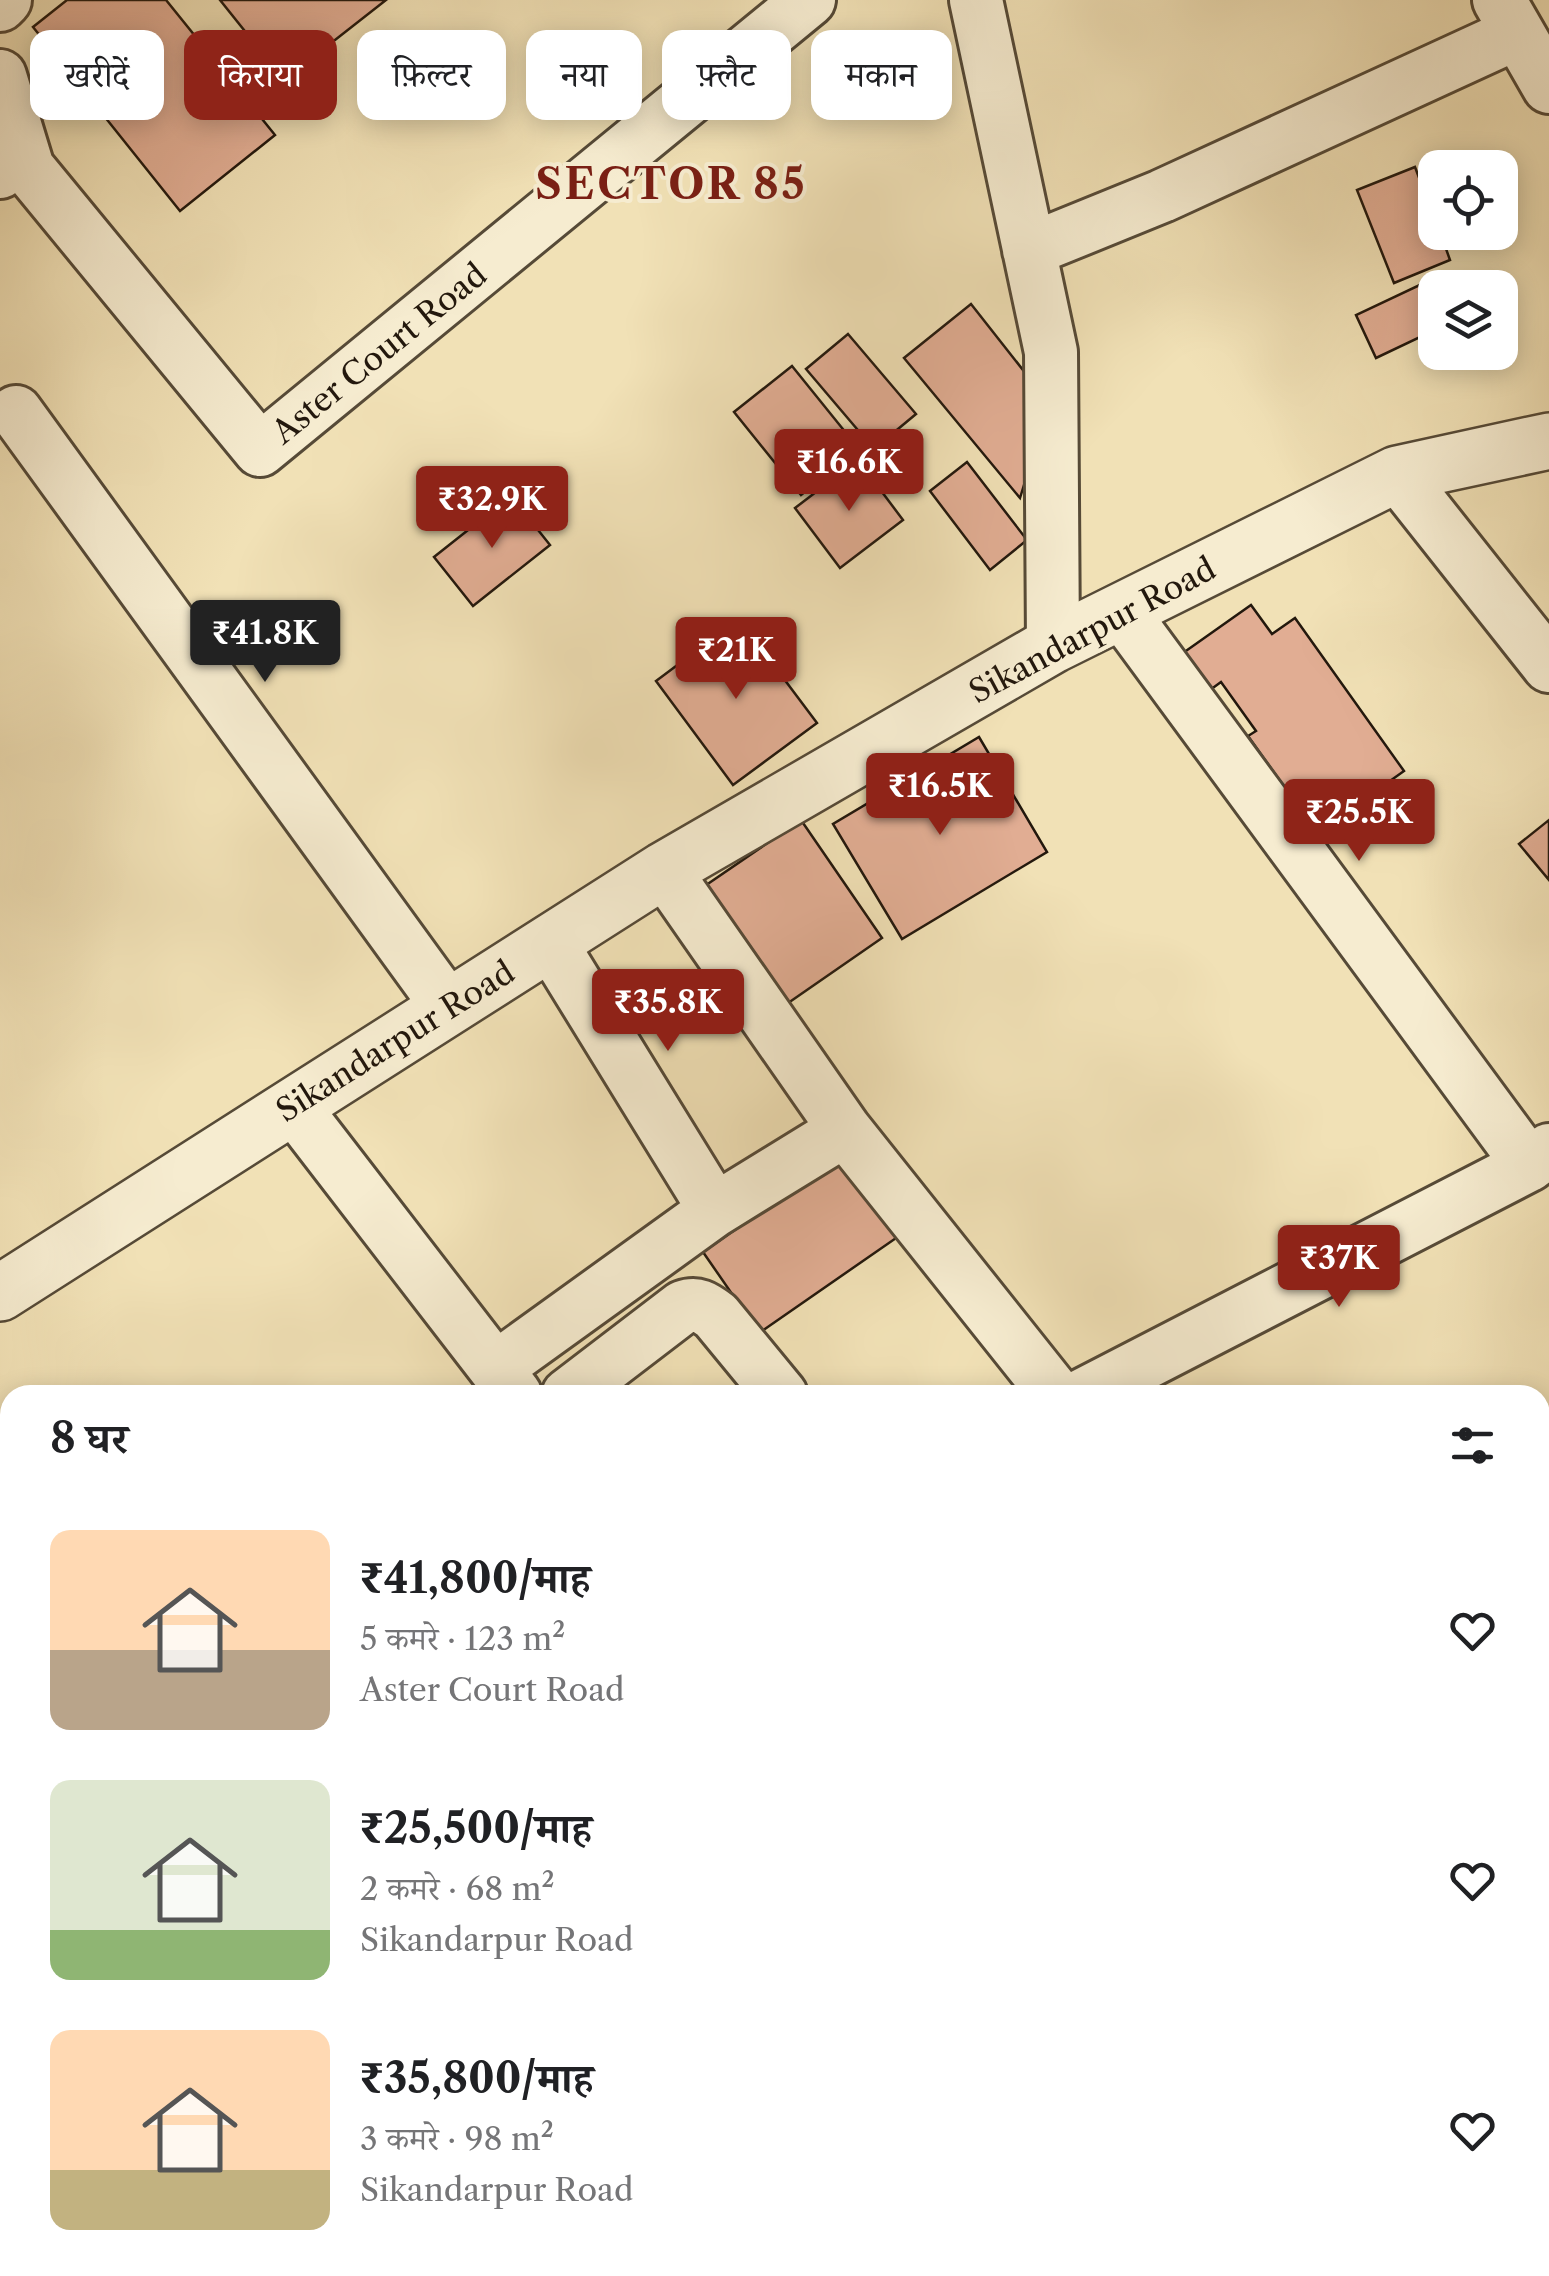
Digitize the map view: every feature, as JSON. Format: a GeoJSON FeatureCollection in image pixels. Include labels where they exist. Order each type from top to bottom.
{"type":"FeatureCollection","features":[{"type":"Feature","properties":{"kind":"street","name":"Aster Court Road"},"geometry":{"type":"LineString","coordinates":[[14,170],[260,450],[809,0]]}},
{"type":"Feature","properties":{"kind":"street"},"geometry":{"type":"LineString","coordinates":[[976,0],[1051,352],[1054,646]]}},
{"type":"Feature","properties":{"kind":"street"},"geometry":{"type":"LineString","coordinates":[[1030,250],[1162,196],[1508,17],[1549,87]]}},
{"type":"Feature","properties":{"kind":"street"},"geometry":{"type":"LineString","coordinates":[[0,76],[14,170]]}},
{"type":"Feature","properties":{"kind":"street"},"geometry":{"type":"LineString","coordinates":[[16,412],[448,1007]]}},
{"type":"Feature","properties":{"kind":"street","name":"Sikandarpur Road"},"geometry":{"type":"LineString","coordinates":[[0,1293],[664,870],[1054,646],[1397,474],[1549,441]]}},
{"type":"Feature","properties":{"kind":"street"},"geometry":{"type":"LineString","coordinates":[[1397,474],[1549,666]]}},
{"type":"Feature","properties":{"kind":"street"},"geometry":{"type":"LineString","coordinates":[[1102,1385],[1539,1158],[1122,612]]}},
{"type":"Feature","properties":{"kind":"street"},"geometry":{"type":"LineString","coordinates":[[664,870],[845,1130],[1048,1385]]}},
{"type":"Feature","properties":{"kind":"street"},"geometry":{"type":"LineString","coordinates":[[550,942],[716,1210]]}},
{"type":"Feature","properties":{"kind":"street"},"geometry":{"type":"LineString","coordinates":[[293,1106],[506,1382],[716,1210],[845,1130]]}},
{"type":"Feature","properties":{"kind":"street"},"geometry":{"type":"LineString","coordinates":[[581,1385],[682,1307],[692,1304],[703,1306],[716,1316],[773,1385]]}},
{"type":"Feature","properties":{"kind":"building"},"geometry":{"type":"Polygon","coordinates":[[[67,0],[166,0],[190,30],[184,30],[184,120],[263,120],[275,135],[180,211],[107,120],[164,120],[164,30],[33,27],[67,0]]]}},
{"type":"Feature","properties":{"kind":"building"},"geometry":{"type":"Polygon","coordinates":[[[220,0],[386,0],[337,38],[337,30],[244,30],[220,0]]]}},
{"type":"Feature","properties":{"kind":"building"},"geometry":{"type":"Polygon","coordinates":[[[1415,167],[1418,250],[1446,250],[1450,260],[1394,283],[1357,190],[1415,167]]]}},
{"type":"Feature","properties":{"kind":"building"},"geometry":{"type":"Polygon","coordinates":[[[1418,286],[1418,338],[1376,358],[1356,315],[1418,286]]]}},
{"type":"Feature","properties":{"kind":"building"},"geometry":{"type":"Polygon","coordinates":[[[971,304],[1049,403],[1020,498],[904,358],[971,304]]]}},
{"type":"Feature","properties":{"kind":"building"},"geometry":{"type":"Polygon","coordinates":[[[848,334],[916,414],[874,449],[806,369],[848,334]]]}},
{"type":"Feature","properties":{"kind":"building"},"geometry":{"type":"Polygon","coordinates":[[[792,366],[859,449],[801,495],[734,412],[792,366]]]}},
{"type":"Feature","properties":{"kind":"building"},"geometry":{"type":"Polygon","coordinates":[[[858,460],[903,520],[840,568],[795,508],[858,460]]]}},
{"type":"Feature","properties":{"kind":"building"},"geometry":{"type":"Polygon","coordinates":[[[967,462],[1027,540],[990,570],[930,491],[967,462]]]}},
{"type":"Feature","properties":{"kind":"building"},"geometry":{"type":"Polygon","coordinates":[[[511,496],[550,545],[473,606],[434,557],[511,496]]]}},
{"type":"Feature","properties":{"kind":"building"},"geometry":{"type":"Polygon","coordinates":[[[1251,605],[1272,634],[1295,618],[1404,771],[1317,833],[1248,736],[1256,731],[1221,682],[1210,690],[1183,653],[1251,605]]]}},
{"type":"Feature","properties":{"kind":"building"},"geometry":{"type":"Polygon","coordinates":[[[739,619],[817,723],[733,785],[656,681],[739,619]]]}},
{"type":"Feature","properties":{"kind":"building"},"geometry":{"type":"Polygon","coordinates":[[[979,737],[1047,852],[902,939],[833,824],[979,737]]]}},
{"type":"Feature","properties":{"kind":"building"},"geometry":{"type":"Polygon","coordinates":[[[801,820],[882,938],[778,1010],[696,892],[801,820]]]}},
{"type":"Feature","properties":{"kind":"building"},"geometry":{"type":"Polygon","coordinates":[[[1549,820],[1549,880],[1519,844],[1549,820]]]}},
{"type":"Feature","properties":{"kind":"building"},"geometry":{"type":"Polygon","coordinates":[[[843,1155],[899,1236],[759,1333],[703,1252],[843,1155]]]}},
{"type":"Feature","properties":{"kind":"district","name":"SECTOR 85"},"geometry":{"type":"Point","coordinates":[671,184]}}]}
